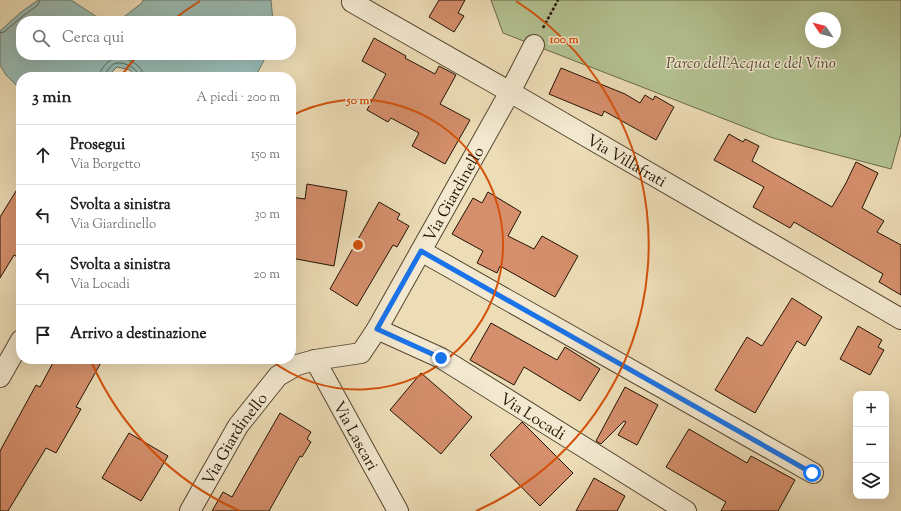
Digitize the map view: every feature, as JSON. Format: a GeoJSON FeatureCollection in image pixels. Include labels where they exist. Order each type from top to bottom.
{"type":"FeatureCollection","features":[{"type":"Feature","properties":{"kind":"street","name":"Via Villafrati"},"geometry":{"type":"LineString","coordinates":[[352,2],[901,319]]}},
{"type":"Feature","properties":{"kind":"street","name":"Via Giardinello"},"geometry":{"type":"LineString","coordinates":[[190,511],[238,426],[278,376],[297,364],[361,353],[377,329],[421,251],[510,92],[534,45]]}},
{"type":"Feature","properties":{"kind":"street"},"geometry":{"type":"LineString","coordinates":[[421,251],[812,473]]}},
{"type":"Feature","properties":{"kind":"street","name":"Via Locadi"},"geometry":{"type":"LineString","coordinates":[[377,329],[441,358],[686,511]]}},
{"type":"Feature","properties":{"kind":"street"},"geometry":{"type":"LineString","coordinates":[[0,377],[16,349]]}},
{"type":"Feature","properties":{"kind":"street","name":"Via Lascari"},"geometry":{"type":"LineString","coordinates":[[315,360],[398,511]]}},
{"type":"Feature","properties":{"kind":"path"},"geometry":{"type":"LineString","coordinates":[[534,45],[558,0]]}},
{"type":"Feature","properties":{"kind":"green space","name":"Parco dell'Acqua e del Vino"},"geometry":{"type":"Polygon","coordinates":[[[491,0],[901,0],[901,133],[891,169],[773,138],[503,33],[491,0]]]}},
{"type":"Feature","properties":{"kind":"water"},"geometry":{"type":"Polygon","coordinates":[[[38,0],[71,0],[95,16],[17,16],[38,0]]]}},
{"type":"Feature","properties":{"kind":"water"},"geometry":{"type":"Polygon","coordinates":[[[143,0],[271,0],[273,16],[125,16],[142,3],[143,0]]]}},
{"type":"Feature","properties":{"kind":"water"},"geometry":{"type":"Polygon","coordinates":[[[16,17],[16,60],[264,60],[258,72],[132,72],[130,70],[117,67],[112,72],[16,72],[16,85],[6,75],[0,65],[0,31],[16,17]]]}},
{"type":"Feature","properties":{"kind":"building"},"geometry":{"type":"Polygon","coordinates":[[[439,0],[465,0],[458,13],[464,16],[454,32],[429,17],[439,0]]]}},
{"type":"Feature","properties":{"kind":"building"},"geometry":{"type":"Polygon","coordinates":[[[374,38],[406,56],[405,58],[435,74],[439,66],[456,75],[440,104],[470,120],[445,164],[412,146],[419,133],[391,118],[388,122],[367,110],[386,74],[362,61],[374,38]]]}},
{"type":"Feature","properties":{"kind":"building"},"geometry":{"type":"Polygon","coordinates":[[[561,68],[625,94],[640,103],[645,95],[653,100],[655,96],[674,107],[656,140],[604,111],[602,116],[549,94],[561,68]]]}},
{"type":"Feature","properties":{"kind":"building"},"geometry":{"type":"Polygon","coordinates":[[[729,134],[743,142],[745,139],[759,146],[752,161],[832,207],[856,162],[878,173],[862,208],[884,221],[877,232],[901,245],[901,295],[879,282],[883,274],[794,222],[790,228],[753,207],[764,187],[714,160],[729,134]]]}},
{"type":"Feature","properties":{"kind":"building"},"geometry":{"type":"Polygon","coordinates":[[[307,184],[347,191],[334,266],[296,259],[296,198],[305,199],[307,184]]]}},
{"type":"Feature","properties":{"kind":"building"},"geometry":{"type":"Polygon","coordinates":[[[16,191],[16,256],[14,255],[0,278],[0,217],[16,191]]]}},
{"type":"Feature","properties":{"kind":"building"},"geometry":{"type":"Polygon","coordinates":[[[488,192],[521,212],[508,236],[534,249],[542,236],[578,256],[555,297],[500,266],[497,273],[477,263],[483,251],[452,234],[473,198],[482,203],[488,192]]]}},
{"type":"Feature","properties":{"kind":"building"},"geometry":{"type":"Polygon","coordinates":[[[379,202],[400,214],[397,219],[409,226],[397,247],[393,245],[357,306],[330,289],[379,202]]]}},
{"type":"Feature","properties":{"kind":"building"},"geometry":{"type":"Polygon","coordinates":[[[792,298],[822,317],[805,346],[797,341],[755,413],[715,390],[747,337],[762,346],[792,298]]]}},
{"type":"Feature","properties":{"kind":"building"},"geometry":{"type":"Polygon","coordinates":[[[491,323],[557,360],[565,347],[600,369],[580,401],[524,367],[514,385],[470,360],[491,323]]]}},
{"type":"Feature","properties":{"kind":"building"},"geometry":{"type":"Polygon","coordinates":[[[858,326],[882,340],[878,347],[884,350],[870,375],[840,359],[858,326]]]}},
{"type":"Feature","properties":{"kind":"building"},"geometry":{"type":"Polygon","coordinates":[[[52,364],[100,364],[76,407],[81,409],[56,453],[46,448],[8,511],[0,511],[0,451],[36,385],[40,387],[52,364]]]}},
{"type":"Feature","properties":{"kind":"building"},"geometry":{"type":"Polygon","coordinates":[[[421,373],[472,417],[441,454],[390,410],[421,373]]]}},
{"type":"Feature","properties":{"kind":"building"},"geometry":{"type":"Polygon","coordinates":[[[625,387],[658,405],[637,445],[618,435],[626,422],[624,421],[601,444],[596,441],[625,387]]]}},
{"type":"Feature","properties":{"kind":"building"},"geometry":{"type":"Polygon","coordinates":[[[280,413],[311,432],[307,439],[311,442],[302,457],[300,456],[269,511],[212,511],[223,492],[232,497],[280,413]]]}},
{"type":"Feature","properties":{"kind":"building"},"geometry":{"type":"Polygon","coordinates":[[[522,422],[573,473],[540,506],[490,455],[522,422]]]}},
{"type":"Feature","properties":{"kind":"building"},"geometry":{"type":"Polygon","coordinates":[[[689,429],[747,463],[751,456],[795,480],[778,511],[721,511],[726,502],[666,467],[689,429]]]}},
{"type":"Feature","properties":{"kind":"building"},"geometry":{"type":"Polygon","coordinates":[[[129,433],[168,456],[141,501],[102,478],[129,433]]]}},
{"type":"Feature","properties":{"kind":"building"},"geometry":{"type":"Polygon","coordinates":[[[594,478],[625,496],[617,511],[576,511],[594,478]]]}},
{"type":"Feature","properties":{"kind":"route"},"geometry":{"type":"LineString","coordinates":[[441,358],[377,329],[421,251],[812,473]]}}]}
